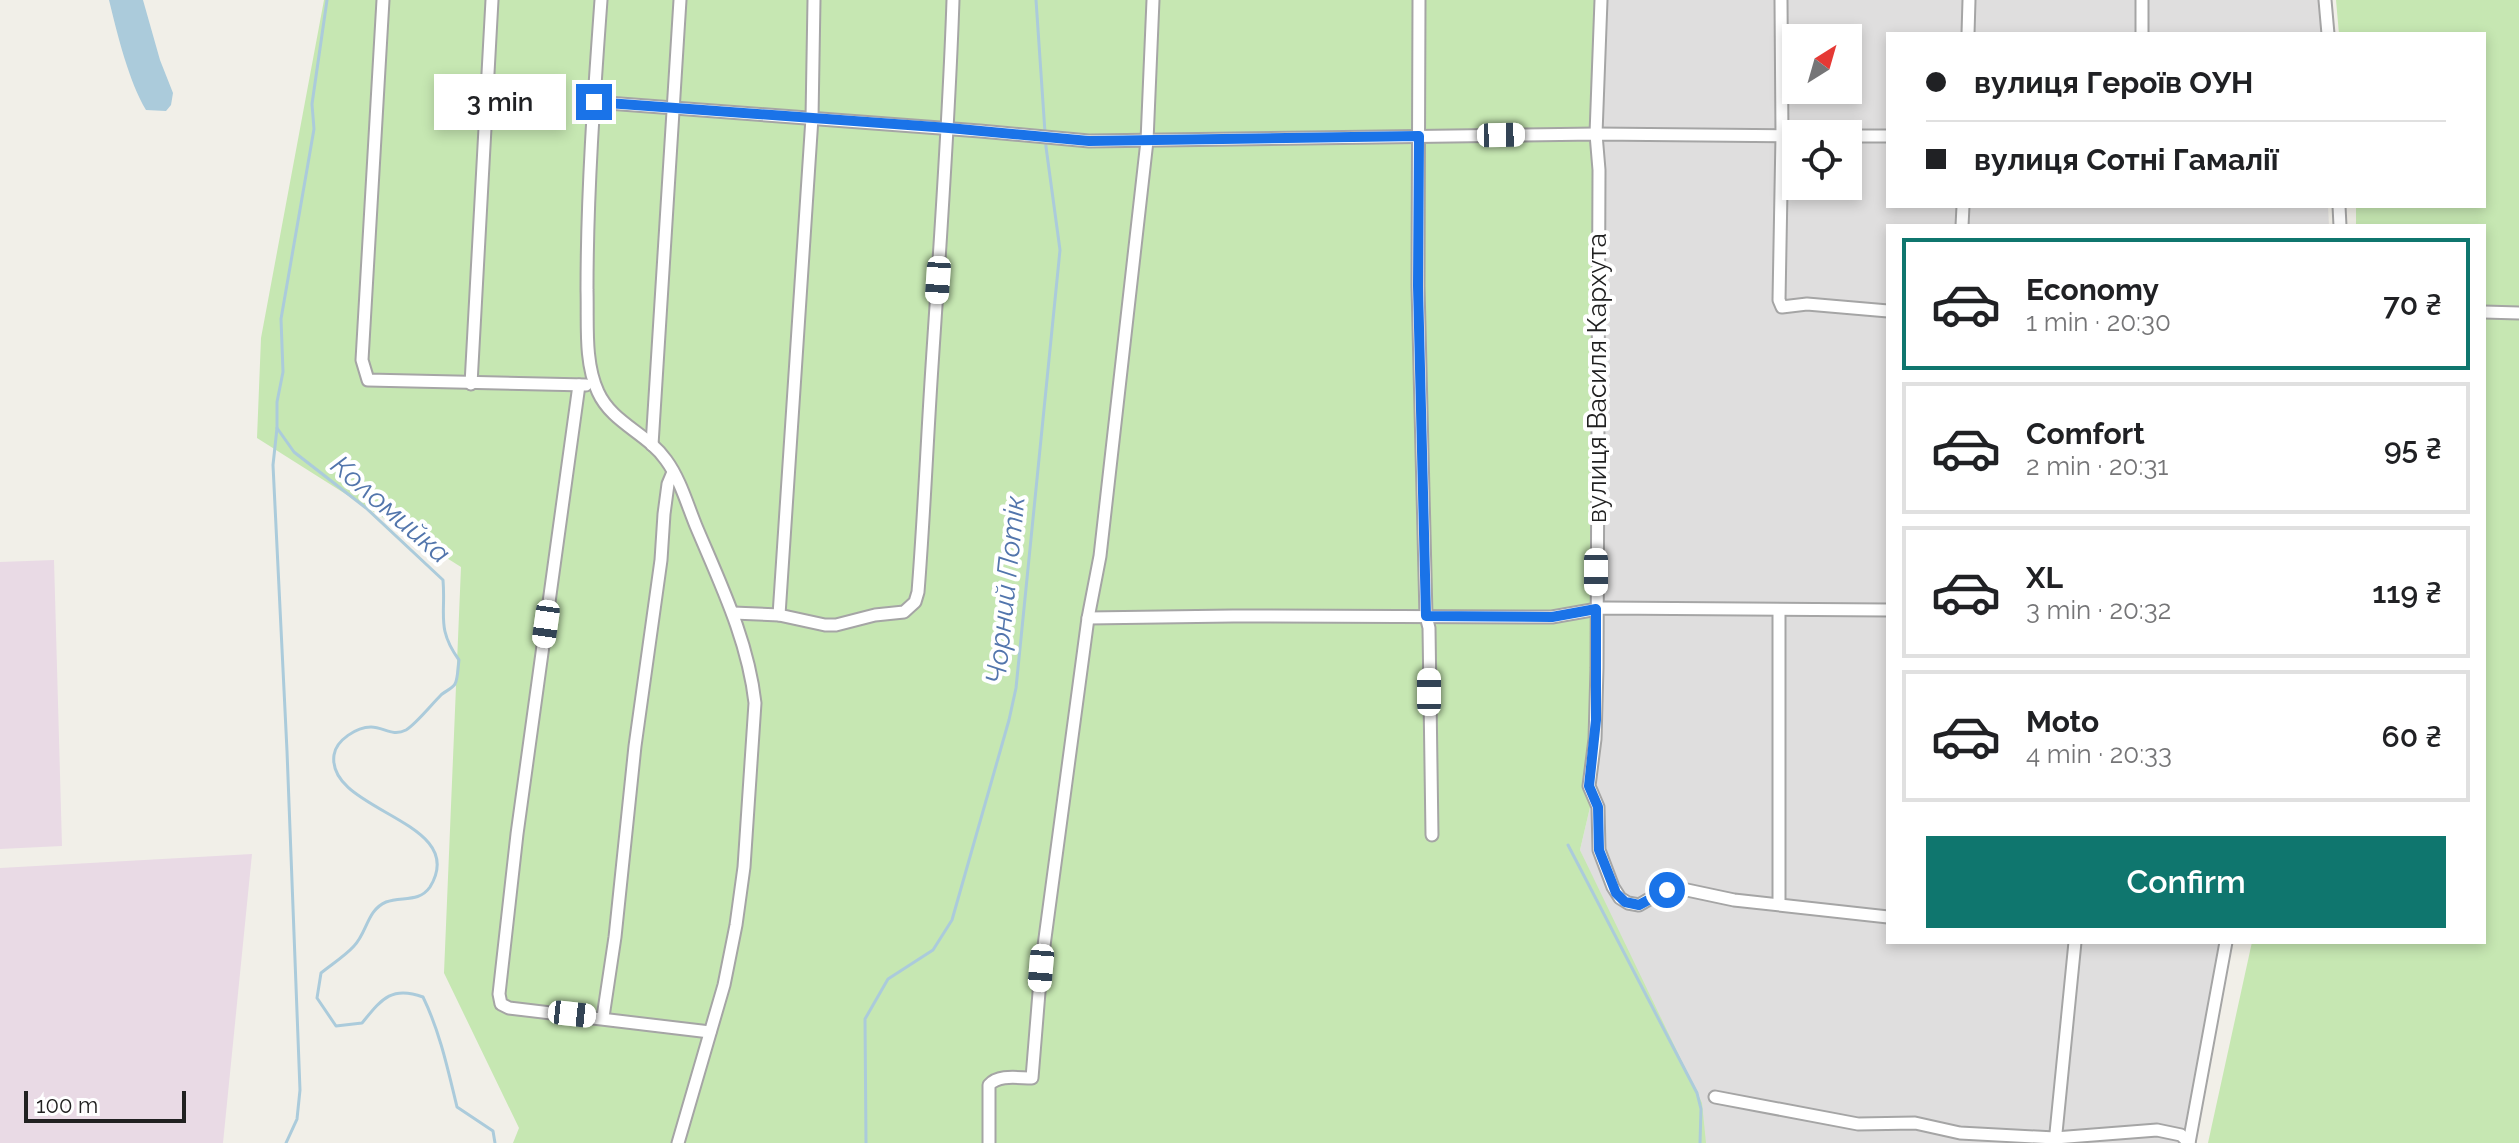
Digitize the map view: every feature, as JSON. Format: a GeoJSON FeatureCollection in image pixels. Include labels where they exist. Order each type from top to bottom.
{"type":"FeatureCollection","features":[{"type":"Feature","properties":{"kind":"street"},"geometry":{"type":"LineString","coordinates":[[383,0],[362,360],[368,380],[594,384]]}},
{"type":"Feature","properties":{"kind":"street"},"geometry":{"type":"LineString","coordinates":[[471,384],[492,0]]}},
{"type":"Feature","properties":{"kind":"street"},"geometry":{"type":"LineString","coordinates":[[601,0],[587,236],[588,336],[594,384],[615,416],[663,455],[673,472],[733,613],[752,677],[755,712],[744,867],[736,925],[724,985],[678,1143]]}},
{"type":"Feature","properties":{"kind":"street"},"geometry":{"type":"LineString","coordinates":[[652,445],[680,0]]}},
{"type":"Feature","properties":{"kind":"street"},"geometry":{"type":"LineString","coordinates":[[779,615],[812,118],[814,0]]}},
{"type":"Feature","properties":{"kind":"street"},"geometry":{"type":"LineString","coordinates":[[733,613],[779,615],[836,625],[875,615],[904,612],[915,602],[949,128],[953,0]]}},
{"type":"Feature","properties":{"kind":"street"},"geometry":{"type":"LineString","coordinates":[[989,1143],[989,1085],[1000,1079],[1032,1078],[1041,968],[1088,618],[1100,556],[1147,141],[1153,0]]}},
{"type":"Feature","properties":{"kind":"street"},"geometry":{"type":"LineString","coordinates":[[1419,0],[1419,301],[1432,835]]}},
{"type":"Feature","properties":{"kind":"street","name":"вулиця Василя Кархута"},"geometry":{"type":"LineString","coordinates":[[1601,0],[1596,134],[1599,170],[1596,720],[1589,786],[1598,807],[1599,850],[1616,893],[1628,903],[1639,905],[1663,891],[1672,890],[1779,904]]}},
{"type":"Feature","properties":{"kind":"street"},"geometry":{"type":"LineString","coordinates":[[1781,0],[1779,300],[1782,307],[1807,304],[1886,311]]}},
{"type":"Feature","properties":{"kind":"street"},"geometry":{"type":"LineString","coordinates":[[1968,32],[1969,0]]}},
{"type":"Feature","properties":{"kind":"street"},"geometry":{"type":"LineString","coordinates":[[2142,0],[2142,32]]}},
{"type":"Feature","properties":{"kind":"street"},"geometry":{"type":"LineString","coordinates":[[2325,0],[2328,32]]}},
{"type":"Feature","properties":{"kind":"street"},"geometry":{"type":"LineString","coordinates":[[594,102],[1089,141],[1596,134],[1782,136]]}},
{"type":"Feature","properties":{"kind":"street"},"geometry":{"type":"LineString","coordinates":[[1862,136],[1886,136]]}},
{"type":"Feature","properties":{"kind":"street"},"geometry":{"type":"LineString","coordinates":[[2486,312],[2519,313]]}},
{"type":"Feature","properties":{"kind":"street"},"geometry":{"type":"LineString","coordinates":[[579,385],[517,834],[499,994],[501,1004],[509,1008],[710,1032]]}},
{"type":"Feature","properties":{"kind":"street"},"geometry":{"type":"LineString","coordinates":[[603,1017],[661,560],[664,514],[673,472]]}},
{"type":"Feature","properties":{"kind":"street"},"geometry":{"type":"LineString","coordinates":[[1088,618],[1552,617],[1596,609],[1886,610]]}},
{"type":"Feature","properties":{"kind":"street"},"geometry":{"type":"LineString","coordinates":[[1779,611],[1779,904],[1886,917]]}},
{"type":"Feature","properties":{"kind":"street"},"geometry":{"type":"LineString","coordinates":[[2055,1141],[2075,944]]}},
{"type":"Feature","properties":{"kind":"street"},"geometry":{"type":"LineString","coordinates":[[2189,1143],[2226,944]]}},
{"type":"Feature","properties":{"kind":"street"},"geometry":{"type":"LineString","coordinates":[[1715,1097],[1858,1124],[1915,1123],[1960,1133],[2055,1141],[2157,1130],[2181,1135],[2189,1143]]}},
{"type":"Feature","properties":{"kind":"shaded area"},"geometry":{"type":"Polygon","coordinates":[[[1600,0],[2319,0],[2321,32],[1886,32],[1886,208],[2328,208],[2329,224],[1886,224],[1886,944],[2220,944],[2182,1143],[1704,1143],[1580,850],[1595,786],[1600,0]]]}},
{"type":"Feature","properties":{"kind":"shaded area"},"geometry":{"type":"Polygon","coordinates":[[[54,560],[62,846],[0,849],[0,562],[54,560]]]}},
{"type":"Feature","properties":{"kind":"shaded area"},"geometry":{"type":"Polygon","coordinates":[[[252,854],[223,1143],[0,1143],[0,868],[252,854]]]}},
{"type":"Feature","properties":{"kind":"green space"},"geometry":{"type":"Polygon","coordinates":[[[324,0],[1602,0],[1595,786],[1580,850],[1702,1103],[1706,1143],[513,1143],[519,1128],[444,973],[461,567],[257,438],[261,338],[324,0]]]}},
{"type":"Feature","properties":{"kind":"green space"},"geometry":{"type":"Polygon","coordinates":[[[2336,0],[2519,0],[2519,1143],[2208,1143],[2252,944],[2486,944],[2486,224],[2356,224],[2356,208],[2486,208],[2486,32],[2339,32],[2336,0]]]}},
{"type":"Feature","properties":{"kind":"water"},"geometry":{"type":"Polygon","coordinates":[[[109,0],[143,0],[173,93],[171,105],[166,111],[146,110],[140,99],[124,57],[109,0]]]}},
{"type":"Feature","properties":{"kind":"waterway","name":"Коломийка"},"geometry":{"type":"LineString","coordinates":[[327,0],[312,104],[314,129],[281,319],[283,372],[277,402],[277,428],[294,452],[366,508],[443,580],[445,630],[459,660],[454,685],[406,730],[360,729],[348,735],[336,749],[334,755],[338,774],[351,790],[416,831],[431,846],[437,864],[426,892],[386,902],[375,910],[354,946],[321,973],[317,998],[336,1026],[362,1023],[381,1002],[395,994],[423,997],[439,1037],[457,1107],[493,1131],[495,1143]]}},
{"type":"Feature","properties":{"kind":"waterway","name":"Чорний Потік"},"geometry":{"type":"LineString","coordinates":[[866,1143],[865,1019],[888,979],[933,950],[952,920],[1016,688],[1060,250],[1046,147],[1036,0]]}},
{"type":"Feature","properties":{"kind":"waterway"},"geometry":{"type":"LineString","coordinates":[[277,428],[273,465],[300,1090],[297,1119],[286,1143]]}},
{"type":"Feature","properties":{"kind":"waterway"},"geometry":{"type":"LineString","coordinates":[[1568,845],[1697,1093],[1701,1109],[1700,1143]]}},
{"type":"Feature","properties":{"kind":"route"},"geometry":{"type":"LineString","coordinates":[[594,102],[1089,141],[1419,136],[1418,286],[1426,616],[1552,617],[1596,609],[1596,720],[1589,786],[1598,807],[1599,850],[1616,893],[1625,902],[1639,905],[1667,890]]}}]}
